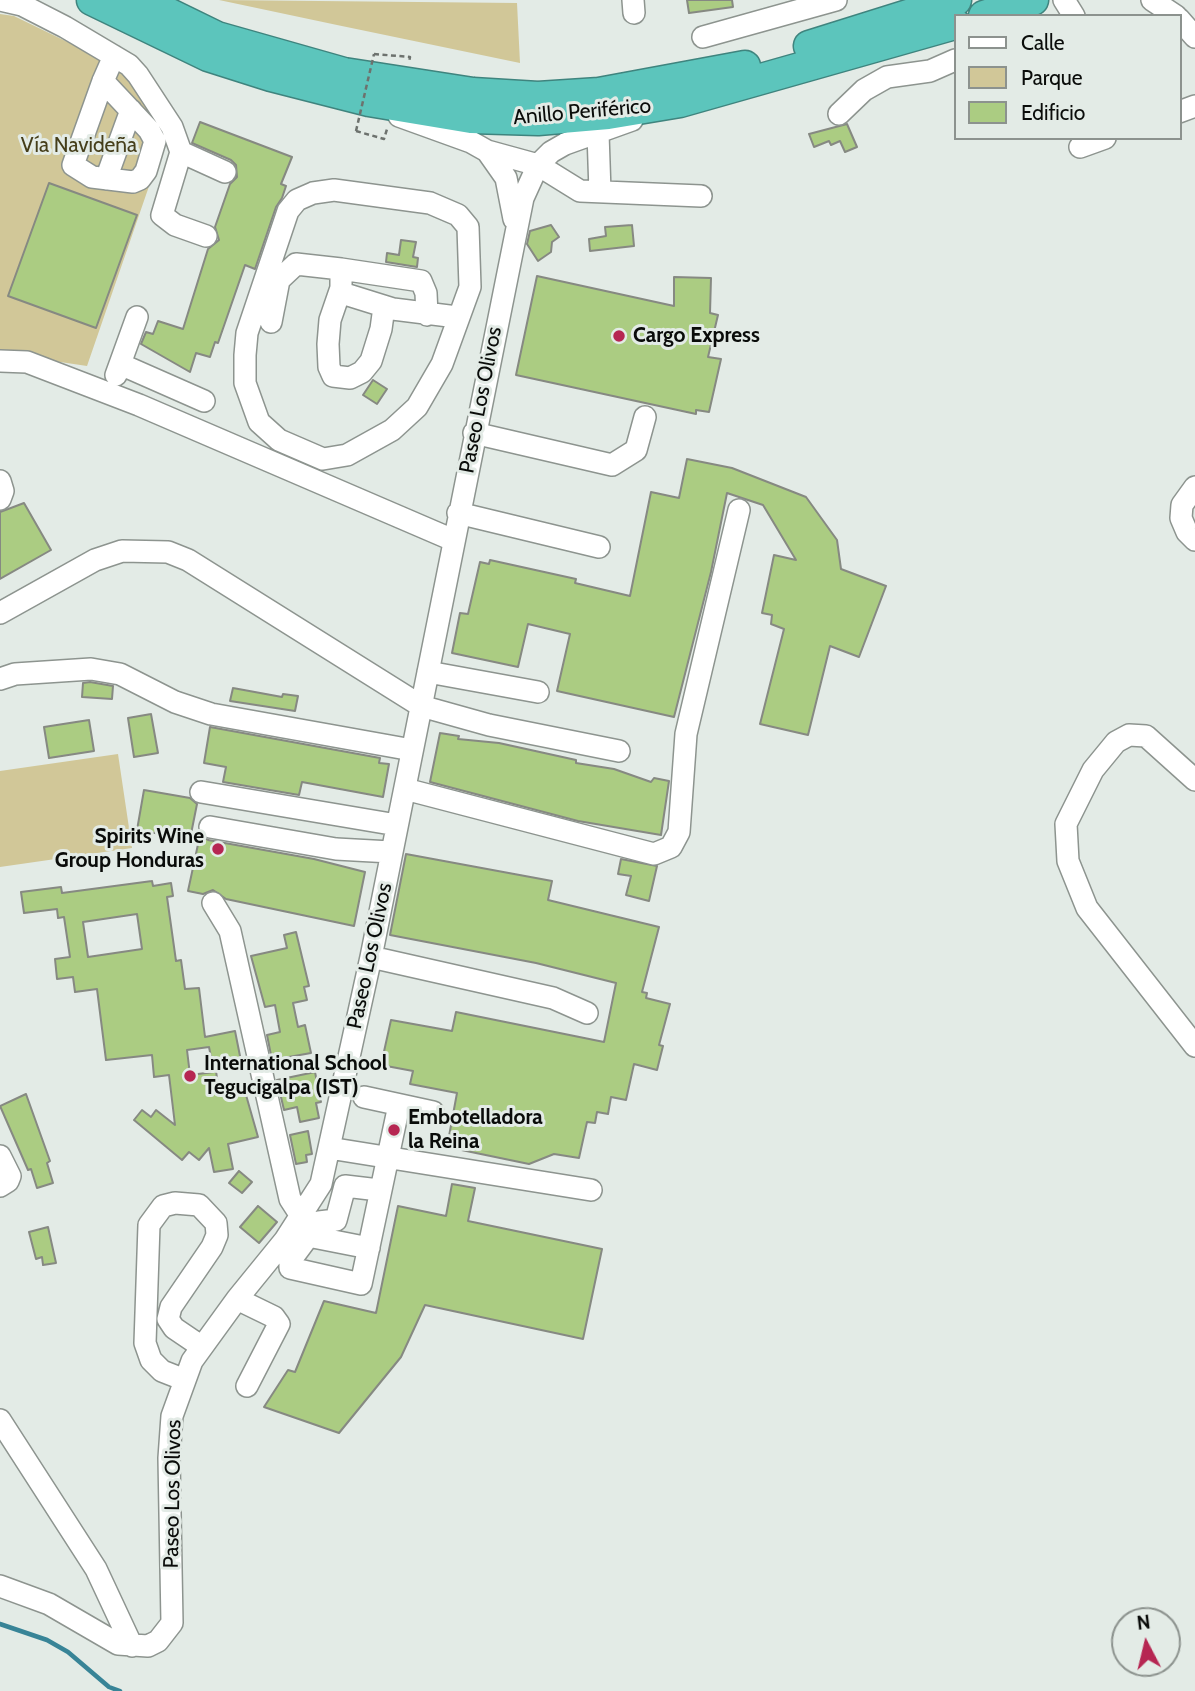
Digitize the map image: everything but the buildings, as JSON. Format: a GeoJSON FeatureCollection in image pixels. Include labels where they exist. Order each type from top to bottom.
{"type":"FeatureCollection","features":[{"type":"Feature","properties":{"kind":"highway","name":"Anillo Periférico"},"geometry":{"type":"LineString","coordinates":[[92,0],[208,56],[369,101],[471,118],[538,120],[608,114],[680,102],[954,24]]}},
{"type":"Feature","properties":{"kind":"highway","name":"Anillo Periférico"},"geometry":{"type":"LineString","coordinates":[[141,0],[217,37],[344,73],[473,93],[538,97],[599,93],[739,68],[891,10],[956,0]]}},
{"type":"Feature","properties":{"kind":"highway"},"geometry":{"type":"LineString","coordinates":[[990,14],[1033,0]]}},
{"type":"Feature","properties":{"kind":"street"},"geometry":{"type":"LineString","coordinates":[[703,37],[836,0]]}},
{"type":"Feature","properties":{"kind":"street"},"geometry":{"type":"LineString","coordinates":[[1152,0],[1173,14]]}},
{"type":"Feature","properties":{"kind":"street"},"geometry":{"type":"LineString","coordinates":[[0,1],[22,5],[129,65],[138,75],[172,127],[181,152],[162,215],[174,225],[206,236]]}},
{"type":"Feature","properties":{"kind":"street"},"geometry":{"type":"LineString","coordinates":[[1181,21],[1195,37]]}},
{"type":"Feature","properties":{"kind":"street"},"geometry":{"type":"LineString","coordinates":[[103,81],[149,130],[155,141],[140,179],[133,182],[92,177],[76,169],[73,164],[103,81],[114,56]]}},
{"type":"Feature","properties":{"kind":"street"},"geometry":{"type":"LineString","coordinates":[[839,114],[864,90],[887,78],[930,72],[954,60]]}},
{"type":"Feature","properties":{"kind":"street"},"geometry":{"type":"LineString","coordinates":[[369,101],[401,117],[471,142],[487,151],[538,165],[580,191],[702,196]]}},
{"type":"Feature","properties":{"kind":"street","name":"Paseo Los Olivos"},"geometry":{"type":"LineString","coordinates":[[132,1646],[158,1642],[172,1623],[170,1436],[178,1395],[202,1348],[237,1299],[305,1226],[321,1184],[405,789],[515,225],[529,180],[538,165],[565,144],[680,102]]}},
{"type":"Feature","properties":{"kind":"street"},"geometry":{"type":"LineString","coordinates":[[106,178],[131,110]]}},
{"type":"Feature","properties":{"kind":"street"},"geometry":{"type":"LineString","coordinates":[[598,133],[600,192]]}},
{"type":"Feature","properties":{"kind":"street"},"geometry":{"type":"LineString","coordinates":[[1080,147],[1099,140]]}},
{"type":"Feature","properties":{"kind":"street","name":"Paseo Los Olivos"},"geometry":{"type":"LineString","coordinates":[[487,151],[506,178],[515,225]]}},
{"type":"Feature","properties":{"kind":"street"},"geometry":{"type":"LineString","coordinates":[[181,152],[225,172]]}},
{"type":"Feature","properties":{"kind":"street"},"geometry":{"type":"LineString","coordinates":[[334,190],[430,203],[458,215],[468,228],[470,287],[442,364],[417,407],[392,430],[347,455],[323,459],[279,440],[259,422],[245,383],[247,333],[275,243],[288,211],[297,200],[313,193],[334,190]]}},
{"type":"Feature","properties":{"kind":"street"},"geometry":{"type":"LineString","coordinates":[[271,322],[279,280],[296,264],[341,279],[421,281],[426,293],[427,315]]}},
{"type":"Feature","properties":{"kind":"street"},"geometry":{"type":"LineString","coordinates":[[341,279],[329,332],[329,366],[333,376],[350,379],[362,372],[371,361],[382,329],[384,307]]}},
{"type":"Feature","properties":{"kind":"street"},"geometry":{"type":"LineString","coordinates":[[341,279],[345,294],[384,307],[457,317]]}},
{"type":"Feature","properties":{"kind":"street"},"geometry":{"type":"LineString","coordinates":[[470,287],[502,294]]}},
{"type":"Feature","properties":{"kind":"street"},"geometry":{"type":"LineString","coordinates":[[108,393],[137,317]]}},
{"type":"Feature","properties":{"kind":"street"},"geometry":{"type":"LineString","coordinates":[[0,361],[27,362],[108,393],[453,540]]}},
{"type":"Feature","properties":{"kind":"street"},"geometry":{"type":"LineString","coordinates":[[0,374],[27,362]]}},
{"type":"Feature","properties":{"kind":"street"},"geometry":{"type":"LineString","coordinates":[[120,364],[204,401]]}},
{"type":"Feature","properties":{"kind":"street"},"geometry":{"type":"LineString","coordinates":[[474,433],[612,465],[636,450],[645,417]]}},
{"type":"Feature","properties":{"kind":"street"},"geometry":{"type":"LineString","coordinates":[[0,481],[3,491],[0,499]]}},
{"type":"Feature","properties":{"kind":"street"},"geometry":{"type":"LineString","coordinates":[[1195,487],[1182,505],[1181,518],[1186,532],[1195,540]]}},
{"type":"Feature","properties":{"kind":"street"},"geometry":{"type":"LineString","coordinates":[[405,789],[654,854],[671,847],[679,832],[686,734],[739,510]]}},
{"type":"Feature","properties":{"kind":"street"},"geometry":{"type":"LineString","coordinates":[[458,513],[599,547]]}},
{"type":"Feature","properties":{"kind":"street"},"geometry":{"type":"LineString","coordinates":[[0,613],[95,560],[122,551],[168,552],[188,561],[421,706],[489,725],[620,751]]}},
{"type":"Feature","properties":{"kind":"street"},"geometry":{"type":"LineString","coordinates":[[0,679],[15,674],[91,669],[120,674],[175,702],[211,714],[412,750]]}},
{"type":"Feature","properties":{"kind":"street"},"geometry":{"type":"LineString","coordinates":[[428,672],[538,692]]}},
{"type":"Feature","properties":{"kind":"street"},"geometry":{"type":"LineString","coordinates":[[1195,780],[1146,736],[1129,735],[1116,742],[1093,770],[1066,824],[1068,861],[1087,908],[1195,1046]]}},
{"type":"Feature","properties":{"kind":"street"},"geometry":{"type":"LineString","coordinates":[[201,792],[397,825]]}},
{"type":"Feature","properties":{"kind":"street"},"geometry":{"type":"LineString","coordinates":[[210,827],[336,849],[391,852]]}},
{"type":"Feature","properties":{"kind":"street"},"geometry":{"type":"LineString","coordinates":[[214,903],[230,931],[290,1199],[305,1226]]}},
{"type":"Feature","properties":{"kind":"street"},"geometry":{"type":"LineString","coordinates":[[371,957],[553,998],[587,1013]]}},
{"type":"Feature","properties":{"kind":"street"},"geometry":{"type":"LineString","coordinates":[[364,1097],[433,1112]]}},
{"type":"Feature","properties":{"kind":"street"},"geometry":{"type":"LineString","coordinates":[[371,1237],[336,1220],[323,1219],[305,1226],[290,1261],[290,1268],[357,1285],[363,1281],[371,1237],[379,1190],[399,1105]]}},
{"type":"Feature","properties":{"kind":"street"},"geometry":{"type":"LineString","coordinates":[[329,1148],[591,1191]]}},
{"type":"Feature","properties":{"kind":"street"},"geometry":{"type":"LineString","coordinates":[[0,1156],[10,1176],[8,1181],[0,1186]]}},
{"type":"Feature","properties":{"kind":"street"},"geometry":{"type":"LineString","coordinates":[[336,1220],[345,1186],[379,1190]]}},
{"type":"Feature","properties":{"kind":"street"},"geometry":{"type":"LineString","coordinates":[[185,1380],[162,1371],[151,1360],[145,1343],[149,1225],[163,1206],[175,1203],[199,1205],[216,1223],[212,1247],[171,1307],[168,1319],[174,1328],[202,1348]]}},
{"type":"Feature","properties":{"kind":"street"},"geometry":{"type":"LineString","coordinates":[[305,1226],[371,1237]]}},
{"type":"Feature","properties":{"kind":"street"},"geometry":{"type":"LineString","coordinates":[[237,1299],[274,1317],[279,1324],[247,1385]]}},
{"type":"Feature","properties":{"kind":"street"},"geometry":{"type":"LineString","coordinates":[[0,1420],[96,1569],[132,1646]]}},
{"type":"Feature","properties":{"kind":"street"},"geometry":{"type":"LineString","coordinates":[[0,1586],[26,1594],[111,1640],[132,1646]]}},
{"type":"Feature","properties":{"kind":"path"},"geometry":{"type":"LineString","coordinates":[[384,139],[356,131],[374,54],[410,57]]}},
{"type":"Feature","properties":{"kind":"green space"},"geometry":{"type":"Polygon","coordinates":[[[219,0],[517,3],[520,63],[337,25],[219,0]]]}},
{"type":"Feature","properties":{"kind":"green space","name":"Vía Navideña"},"geometry":{"type":"Polygon","coordinates":[[[0,14],[14,16],[119,67],[167,134],[87,366],[0,353],[0,14]]]}},
{"type":"Feature","properties":{"kind":"green space"},"geometry":{"type":"Polygon","coordinates":[[[118,754],[132,848],[0,867],[0,771],[118,754]]]}},
{"type":"Feature","properties":{"kind":"waterway"},"geometry":{"type":"LineString","coordinates":[[0,1624],[47,1640],[68,1652],[109,1687],[120,1691]]}},
{"type":"Feature","properties":{"kind":"place","name":"Cargo Express"},"geometry":{"type":"Point","coordinates":[619,336]}},
{"type":"Feature","properties":{"kind":"place","name":"Spirits Wine Group Honduras"},"geometry":{"type":"Point","coordinates":[218,849]}},
{"type":"Feature","properties":{"kind":"place","name":"International School Tegucigalpa (IST)"},"geometry":{"type":"Point","coordinates":[190,1076]}},
{"type":"Feature","properties":{"kind":"place","name":"Embotelladora la Reina"},"geometry":{"type":"Point","coordinates":[394,1130]}}]}
